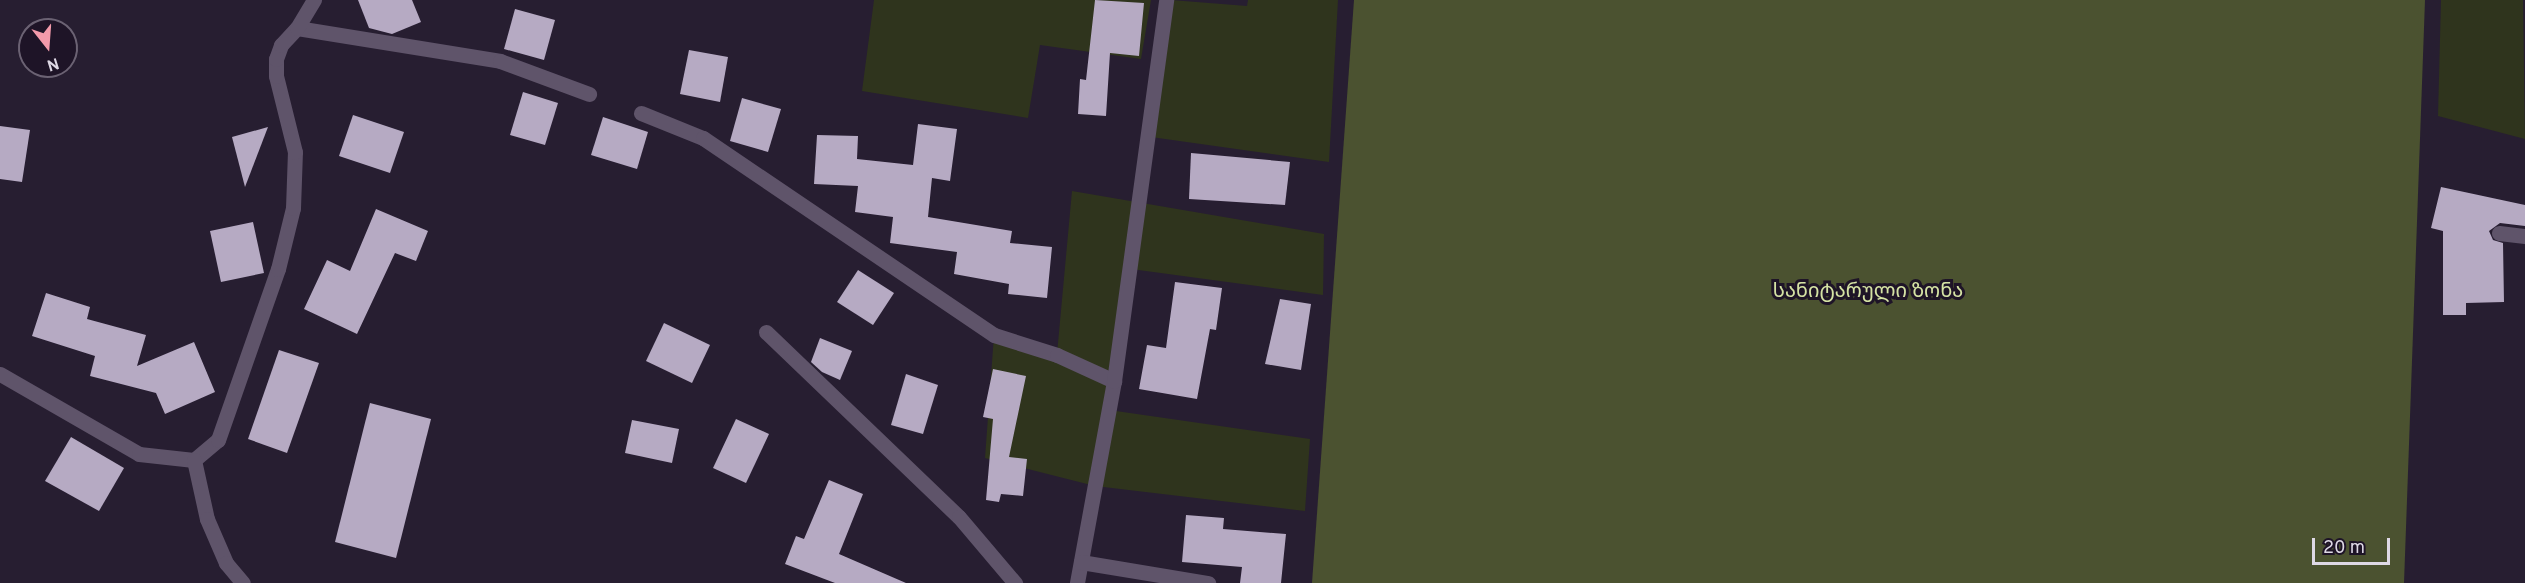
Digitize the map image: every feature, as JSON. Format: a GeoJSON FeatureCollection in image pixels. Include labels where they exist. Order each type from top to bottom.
{"type":"FeatureCollection","features":[{"type":"Feature","properties":{"kind":"street"},"geometry":{"type":"LineString","coordinates":[[4,379],[139,454],[194,459],[218,440],[278,269],[293,208],[295,152],[276,76],[276,59],[281,45],[297,28],[314,0]]}},
{"type":"Feature","properties":{"kind":"street"},"geometry":{"type":"LineString","coordinates":[[1077,583],[1114,381],[1166,0]]}},
{"type":"Feature","properties":{"kind":"street"},"geometry":{"type":"LineString","coordinates":[[297,28],[500,61],[589,94]]}},
{"type":"Feature","properties":{"kind":"street"},"geometry":{"type":"LineString","coordinates":[[641,113],[703,138],[994,335],[1057,355],[1114,381]]}},
{"type":"Feature","properties":{"kind":"street"},"geometry":{"type":"LineString","coordinates":[[2499,233],[2525,236]]}},
{"type":"Feature","properties":{"kind":"street"},"geometry":{"type":"LineString","coordinates":[[766,332],[959,517],[1015,583]]}},
{"type":"Feature","properties":{"kind":"street"},"geometry":{"type":"LineString","coordinates":[[194,459],[207,519],[226,563],[243,583]]}},
{"type":"Feature","properties":{"kind":"street"},"geometry":{"type":"LineString","coordinates":[[1081,562],[1208,583]]}},
{"type":"Feature","properties":{"kind":"green space"},"geometry":{"type":"Polygon","coordinates":[[[874,0],[1151,0],[1141,59],[1040,45],[1028,118],[862,91],[874,0]]]}},
{"type":"Feature","properties":{"kind":"green space"},"geometry":{"type":"Polygon","coordinates":[[[1171,0],[1247,6],[1248,0],[1338,0],[1329,162],[1151,137],[1171,0]]]}},
{"type":"Feature","properties":{"kind":"green space","name":"სანიტარული ზონა"},"geometry":{"type":"Polygon","coordinates":[[[1354,0],[2425,0],[2404,583],[1312,583],[1354,0]]]}},
{"type":"Feature","properties":{"kind":"green space"},"geometry":{"type":"Polygon","coordinates":[[[2441,0],[2523,0],[2525,139],[2438,116],[2441,0]]]}},
{"type":"Feature","properties":{"kind":"green space"},"geometry":{"type":"Polygon","coordinates":[[[1072,191],[1324,234],[1323,295],[1131,269],[1109,410],[1310,439],[1305,511],[1095,486],[985,458],[994,335],[1057,354],[1072,191]]]}},
{"type":"Feature","properties":{"kind":"building"},"geometry":{"type":"Polygon","coordinates":[[[358,0],[412,0],[421,22],[392,34],[369,28],[358,0]]]}},
{"type":"Feature","properties":{"kind":"building"},"geometry":{"type":"Polygon","coordinates":[[[1095,0],[1144,3],[1139,56],[1110,53],[1106,116],[1078,114],[1080,79],[1086,80],[1095,0]]]}},
{"type":"Feature","properties":{"kind":"building"},"geometry":{"type":"Polygon","coordinates":[[[515,9],[555,20],[544,60],[504,49],[515,9]]]}},
{"type":"Feature","properties":{"kind":"building"},"geometry":{"type":"Polygon","coordinates":[[[689,50],[728,57],[720,102],[680,94],[689,50]]]}},
{"type":"Feature","properties":{"kind":"building"},"geometry":{"type":"Polygon","coordinates":[[[523,92],[558,103],[545,145],[510,135],[523,92]]]}},
{"type":"Feature","properties":{"kind":"building"},"geometry":{"type":"Polygon","coordinates":[[[742,98],[781,109],[768,152],[730,141],[742,98]]]}},
{"type":"Feature","properties":{"kind":"building"},"geometry":{"type":"Polygon","coordinates":[[[353,115],[404,132],[390,173],[339,156],[353,115]]]}},
{"type":"Feature","properties":{"kind":"building"},"geometry":{"type":"Polygon","coordinates":[[[603,117],[648,132],[637,169],[591,155],[603,117]]]}},
{"type":"Feature","properties":{"kind":"building"},"geometry":{"type":"Polygon","coordinates":[[[918,124],[957,129],[950,181],[932,178],[928,217],[1012,231],[1010,243],[1052,247],[1047,298],[1008,294],[1009,284],[954,274],[957,252],[890,243],[893,217],[855,212],[858,186],[814,184],[817,135],[858,136],[857,159],[913,165],[918,124]]]}},
{"type":"Feature","properties":{"kind":"building"},"geometry":{"type":"Polygon","coordinates":[[[0,126],[30,130],[22,182],[0,179],[0,126]]]}},
{"type":"Feature","properties":{"kind":"building"},"geometry":{"type":"Polygon","coordinates":[[[268,127],[245,187],[232,137],[268,127]]]}},
{"type":"Feature","properties":{"kind":"building"},"geometry":{"type":"Polygon","coordinates":[[[1191,153],[1290,162],[1285,205],[1189,199],[1191,153]]]}},
{"type":"Feature","properties":{"kind":"building"},"geometry":{"type":"Polygon","coordinates":[[[2441,187],[2525,205],[2525,226],[2500,223],[2489,231],[2493,240],[2503,243],[2504,302],[2466,303],[2466,315],[2443,315],[2443,231],[2431,228],[2441,187]]]}},
{"type":"Feature","properties":{"kind":"building"},"geometry":{"type":"Polygon","coordinates":[[[376,209],[428,231],[416,261],[395,253],[357,334],[304,309],[327,260],[350,271],[376,209]]]}},
{"type":"Feature","properties":{"kind":"building"},"geometry":{"type":"Polygon","coordinates":[[[253,222],[264,273],[221,282],[210,231],[253,222]]]}},
{"type":"Feature","properties":{"kind":"building"},"geometry":{"type":"Polygon","coordinates":[[[858,270],[894,293],[873,325],[837,302],[858,270]]]}},
{"type":"Feature","properties":{"kind":"building"},"geometry":{"type":"Polygon","coordinates":[[[1175,282],[1222,288],[1216,330],[1210,329],[1197,399],[1139,389],[1147,345],[1166,348],[1175,282]]]}},
{"type":"Feature","properties":{"kind":"building"},"geometry":{"type":"Polygon","coordinates":[[[46,293],[90,307],[87,319],[146,335],[137,366],[194,342],[215,392],[165,414],[156,393],[90,376],[95,356],[32,336],[46,293]]]}},
{"type":"Feature","properties":{"kind":"building"},"geometry":{"type":"Polygon","coordinates":[[[1280,299],[1311,304],[1301,370],[1265,364],[1280,299]]]}},
{"type":"Feature","properties":{"kind":"building"},"geometry":{"type":"Polygon","coordinates":[[[664,323],[710,345],[692,383],[646,361],[664,323]]]}},
{"type":"Feature","properties":{"kind":"building"},"geometry":{"type":"Polygon","coordinates":[[[820,338],[852,351],[840,380],[822,372],[811,362],[820,338]]]}},
{"type":"Feature","properties":{"kind":"building"},"geometry":{"type":"Polygon","coordinates":[[[279,350],[319,363],[287,453],[248,439],[279,350]]]}},
{"type":"Feature","properties":{"kind":"building"},"geometry":{"type":"Polygon","coordinates":[[[993,369],[1026,376],[1009,457],[1027,459],[1023,496],[1001,494],[999,502],[986,500],[993,419],[983,417],[993,369]]]}},
{"type":"Feature","properties":{"kind":"building"},"geometry":{"type":"Polygon","coordinates":[[[906,374],[938,385],[923,434],[891,425],[906,374]]]}},
{"type":"Feature","properties":{"kind":"building"},"geometry":{"type":"Polygon","coordinates":[[[370,403],[431,419],[396,558],[335,542],[370,403]]]}},
{"type":"Feature","properties":{"kind":"building"},"geometry":{"type":"Polygon","coordinates":[[[736,419],[769,434],[746,483],[713,468],[736,419]]]}},
{"type":"Feature","properties":{"kind":"building"},"geometry":{"type":"Polygon","coordinates":[[[632,420],[679,429],[672,463],[625,453],[632,420]]]}},
{"type":"Feature","properties":{"kind":"building"},"geometry":{"type":"Polygon","coordinates":[[[71,437],[124,468],[99,511],[45,481],[71,437]]]}},
{"type":"Feature","properties":{"kind":"building"},"geometry":{"type":"Polygon","coordinates":[[[829,480],[863,494],[839,554],[906,583],[835,583],[785,564],[796,536],[804,539],[829,480]]]}},
{"type":"Feature","properties":{"kind":"building"},"geometry":{"type":"Polygon","coordinates":[[[1186,515],[1224,518],[1223,529],[1286,534],[1281,583],[1240,583],[1242,567],[1182,562],[1186,515]]]}}]}
